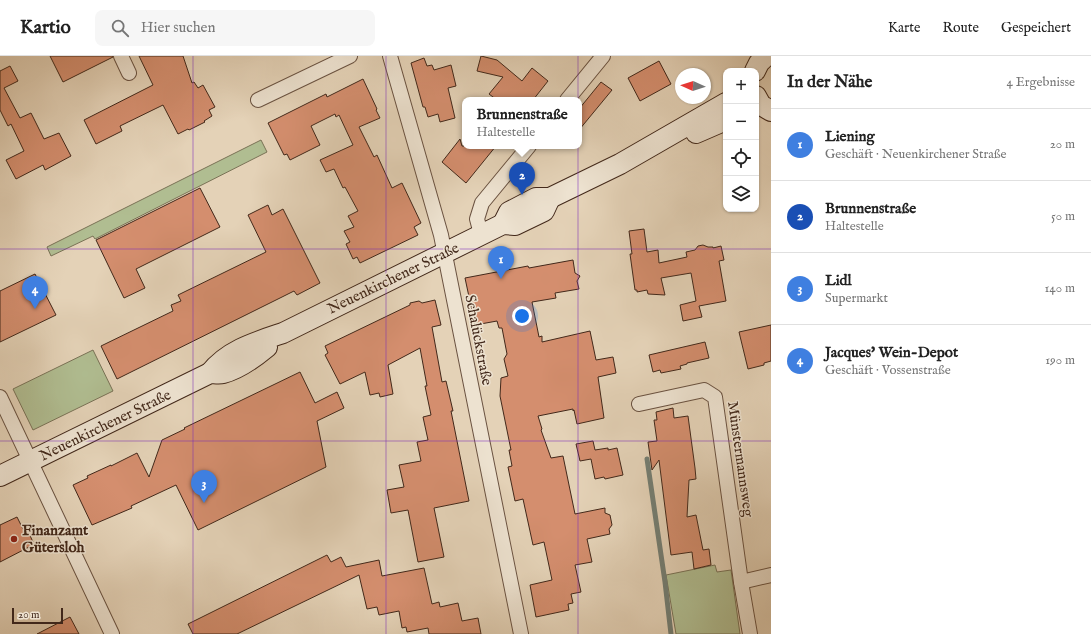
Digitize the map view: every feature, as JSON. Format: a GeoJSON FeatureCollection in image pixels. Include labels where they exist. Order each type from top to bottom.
{"type":"FeatureCollection","features":[{"type":"Feature","properties":{"kind":"main road","name":"Neuenkirchener Straße"},"geometry":{"type":"LineString","coordinates":[[620,164],[724,104]]}},
{"type":"Feature","properties":{"kind":"main road","name":"Neuenkirchener Straße"},"geometry":{"type":"LineString","coordinates":[[0,476],[210,373],[217,364],[250,344],[283,333],[503,224],[509,212],[536,198],[550,198],[620,164],[723,121]]}},
{"type":"Feature","properties":{"kind":"street"},"geometry":{"type":"LineString","coordinates":[[121,56],[129,73]]}},
{"type":"Feature","properties":{"kind":"street"},"geometry":{"type":"LineString","coordinates":[[258,100],[350,56]]}},
{"type":"Feature","properties":{"kind":"street","name":"Schalückstraße"},"geometry":{"type":"LineString","coordinates":[[390,56],[441,235],[521,634]]}},
{"type":"Feature","properties":{"kind":"street"},"geometry":{"type":"LineString","coordinates":[[569,97],[603,56]]}},
{"type":"Feature","properties":{"kind":"street"},"geometry":{"type":"LineString","coordinates":[[481,234],[477,219],[482,203],[527,149]]}},
{"type":"Feature","properties":{"kind":"street","name":"Münstermannsweg"},"geometry":{"type":"LineString","coordinates":[[638,404],[704,390],[715,397],[741,582],[750,634]]}},
{"type":"Feature","properties":{"kind":"street"},"geometry":{"type":"LineString","coordinates":[[0,397],[112,634]]}},
{"type":"Feature","properties":{"kind":"street"},"geometry":{"type":"LineString","coordinates":[[741,582],[771,575]]}},
{"type":"Feature","properties":{"kind":"green space"},"geometry":{"type":"Polygon","coordinates":[[[261,140],[267,152],[95,239],[93,236],[51,256],[47,247],[261,140]]]}},
{"type":"Feature","properties":{"kind":"green space"},"geometry":{"type":"Polygon","coordinates":[[[93,350],[113,391],[33,430],[13,389],[93,350]]]}},
{"type":"Feature","properties":{"kind":"green space"},"geometry":{"type":"Polygon","coordinates":[[[715,565],[717,572],[731,570],[740,634],[676,634],[666,575],[715,565]]]}},
{"type":"Feature","properties":{"kind":"building"},"geometry":{"type":"Polygon","coordinates":[[[50,56],[113,56],[113,57],[63,82],[50,56]]]}},
{"type":"Feature","properties":{"kind":"building"},"geometry":{"type":"Polygon","coordinates":[[[139,56],[183,56],[192,83],[194,82],[198,88],[203,85],[215,107],[209,110],[212,116],[204,121],[205,122],[178,134],[163,105],[120,126],[122,131],[96,144],[84,120],[153,85],[139,56]]]}},
{"type":"Feature","properties":{"kind":"building"},"geometry":{"type":"Polygon","coordinates":[[[481,56],[497,60],[522,81],[532,68],[548,81],[535,97],[493,97],[489,94],[503,77],[477,71],[481,56]]]}},
{"type":"Feature","properties":{"kind":"building"},"geometry":{"type":"Polygon","coordinates":[[[424,58],[427,66],[432,65],[434,70],[451,65],[456,86],[448,88],[455,118],[440,122],[438,114],[428,117],[425,107],[423,107],[411,63],[424,58]]]}},
{"type":"Feature","properties":{"kind":"building"},"geometry":{"type":"Polygon","coordinates":[[[659,61],[671,84],[640,101],[628,78],[659,61]]]}},
{"type":"Feature","properties":{"kind":"building"},"geometry":{"type":"Polygon","coordinates":[[[10,66],[18,81],[4,88],[20,118],[31,113],[44,139],[59,133],[71,156],[45,170],[43,165],[16,179],[6,160],[24,151],[11,124],[8,126],[0,110],[0,71],[10,66]]]}},
{"type":"Feature","properties":{"kind":"building"},"geometry":{"type":"Polygon","coordinates":[[[363,79],[380,118],[359,127],[374,157],[377,155],[392,188],[402,183],[421,223],[414,227],[418,235],[360,263],[357,257],[353,259],[346,244],[350,242],[344,231],[354,227],[348,216],[358,211],[345,187],[343,188],[334,169],[326,172],[320,160],[353,145],[339,115],[336,117],[335,114],[311,126],[320,145],[290,160],[287,154],[284,155],[268,123],[326,94],[327,97],[363,79]]]}},
{"type":"Feature","properties":{"kind":"building"},"geometry":{"type":"Polygon","coordinates":[[[601,82],[612,90],[582,126],[582,105],[601,82]]]}},
{"type":"Feature","properties":{"kind":"building"},"geometry":{"type":"Polygon","coordinates":[[[460,139],[462,149],[494,149],[466,183],[442,162],[460,139]]]}},
{"type":"Feature","properties":{"kind":"building"},"geometry":{"type":"Polygon","coordinates":[[[200,188],[220,227],[136,269],[145,288],[124,298],[96,240],[200,188]]]}},
{"type":"Feature","properties":{"kind":"building"},"geometry":{"type":"Polygon","coordinates":[[[268,205],[272,215],[283,209],[320,283],[297,295],[294,291],[117,379],[101,346],[173,311],[171,305],[181,301],[178,295],[266,252],[248,215],[268,205]]]}},
{"type":"Feature","properties":{"kind":"building"},"geometry":{"type":"Polygon","coordinates":[[[644,229],[647,252],[658,250],[659,263],[687,257],[686,252],[695,250],[698,246],[703,245],[713,248],[721,246],[724,260],[719,261],[726,301],[699,306],[702,317],[683,321],[680,305],[696,301],[691,273],[661,278],[665,295],[648,294],[647,290],[637,292],[637,290],[635,290],[630,254],[632,254],[629,231],[644,229]]]}},
{"type":"Feature","properties":{"kind":"building"},"geometry":{"type":"Polygon","coordinates":[[[573,260],[575,273],[580,276],[577,281],[579,289],[555,293],[556,298],[532,302],[539,337],[542,336],[542,342],[590,331],[596,360],[613,357],[616,373],[598,377],[604,418],[577,424],[573,409],[538,416],[541,430],[551,458],[563,456],[575,514],[605,508],[605,513],[610,515],[612,525],[609,529],[610,534],[587,539],[592,562],[575,565],[581,592],[571,594],[573,603],[568,604],[569,610],[536,617],[530,585],[552,580],[544,542],[533,545],[523,499],[515,501],[508,467],[512,466],[509,450],[511,450],[500,396],[501,378],[508,376],[504,359],[507,354],[502,328],[499,328],[497,321],[475,325],[465,278],[528,266],[529,268],[573,260]]]}},
{"type":"Feature","properties":{"kind":"building"},"geometry":{"type":"Polygon","coordinates":[[[35,274],[56,315],[0,342],[0,291],[35,274]]]}},
{"type":"Feature","properties":{"kind":"building"},"geometry":{"type":"Polygon","coordinates":[[[435,300],[441,325],[432,327],[442,382],[446,381],[453,411],[451,411],[469,501],[434,508],[444,557],[418,562],[408,510],[391,513],[387,490],[404,487],[399,465],[421,461],[417,442],[428,440],[423,417],[431,415],[425,386],[427,386],[420,348],[388,365],[393,394],[380,397],[379,393],[370,395],[365,372],[340,384],[325,355],[328,353],[325,346],[410,305],[410,303],[419,301],[422,303],[435,300]]]}},
{"type":"Feature","properties":{"kind":"building"},"geometry":{"type":"Polygon","coordinates":[[[771,325],[771,361],[764,363],[764,365],[748,369],[739,332],[771,325]]]}},
{"type":"Feature","properties":{"kind":"building"},"geometry":{"type":"Polygon","coordinates":[[[705,342],[709,358],[687,363],[680,366],[681,369],[661,373],[660,370],[653,372],[649,355],[705,342]]]}},
{"type":"Feature","properties":{"kind":"building"},"geometry":{"type":"Polygon","coordinates":[[[300,372],[315,403],[337,392],[344,408],[317,421],[326,467],[198,530],[176,485],[131,506],[132,508],[92,525],[73,485],[88,478],[87,476],[137,453],[149,477],[162,440],[300,372]]]}},
{"type":"Feature","properties":{"kind":"building"},"geometry":{"type":"Polygon","coordinates":[[[673,408],[674,418],[688,416],[695,468],[696,479],[689,480],[687,517],[696,515],[703,550],[709,549],[711,565],[694,569],[692,552],[671,555],[659,460],[652,470],[648,442],[657,441],[654,420],[657,420],[656,412],[673,408]]]}},
{"type":"Feature","properties":{"kind":"building"},"geometry":{"type":"Polygon","coordinates":[[[593,441],[595,450],[617,448],[623,475],[605,479],[604,477],[595,479],[591,459],[580,461],[576,444],[593,441]]]}},
{"type":"Feature","properties":{"kind":"building","name":"Finanzamt Gütersloh"},"geometry":{"type":"Polygon","coordinates":[[[17,517],[23,529],[26,527],[33,542],[30,544],[31,546],[0,562],[0,525],[17,517]]]}},
{"type":"Feature","properties":{"kind":"building"},"geometry":{"type":"Polygon","coordinates":[[[327,555],[331,562],[341,557],[346,567],[379,560],[382,576],[424,568],[432,604],[439,602],[440,607],[458,603],[462,621],[478,618],[481,634],[429,634],[428,628],[407,632],[406,627],[402,628],[399,611],[379,615],[377,607],[367,609],[359,575],[237,634],[193,634],[188,624],[327,555]]]}},
{"type":"Feature","properties":{"kind":"building"},"geometry":{"type":"Polygon","coordinates":[[[70,617],[79,634],[37,634],[70,617]]]}},
{"type":"Feature","properties":{"kind":"waterway"},"geometry":{"type":"LineString","coordinates":[[647,459],[671,634]]}},
{"type":"Feature","properties":{"kind":"place","name":"Brunnenstraße"},"geometry":{"type":"Point","coordinates":[522,195]}},
{"type":"Feature","properties":{"kind":"place","name":"Liening"},"geometry":{"type":"Point","coordinates":[501,279]}},
{"type":"Feature","properties":{"kind":"place","name":"Jacques' Wein-Depot"},"geometry":{"type":"Point","coordinates":[35,309]}},
{"type":"Feature","properties":{"kind":"place","name":"Lidl"},"geometry":{"type":"Point","coordinates":[204,503]}},
{"type":"Feature","properties":{"kind":"place","name":"Finanzamt Gütersloh"},"geometry":{"type":"Point","coordinates":[14,539]}}]}
